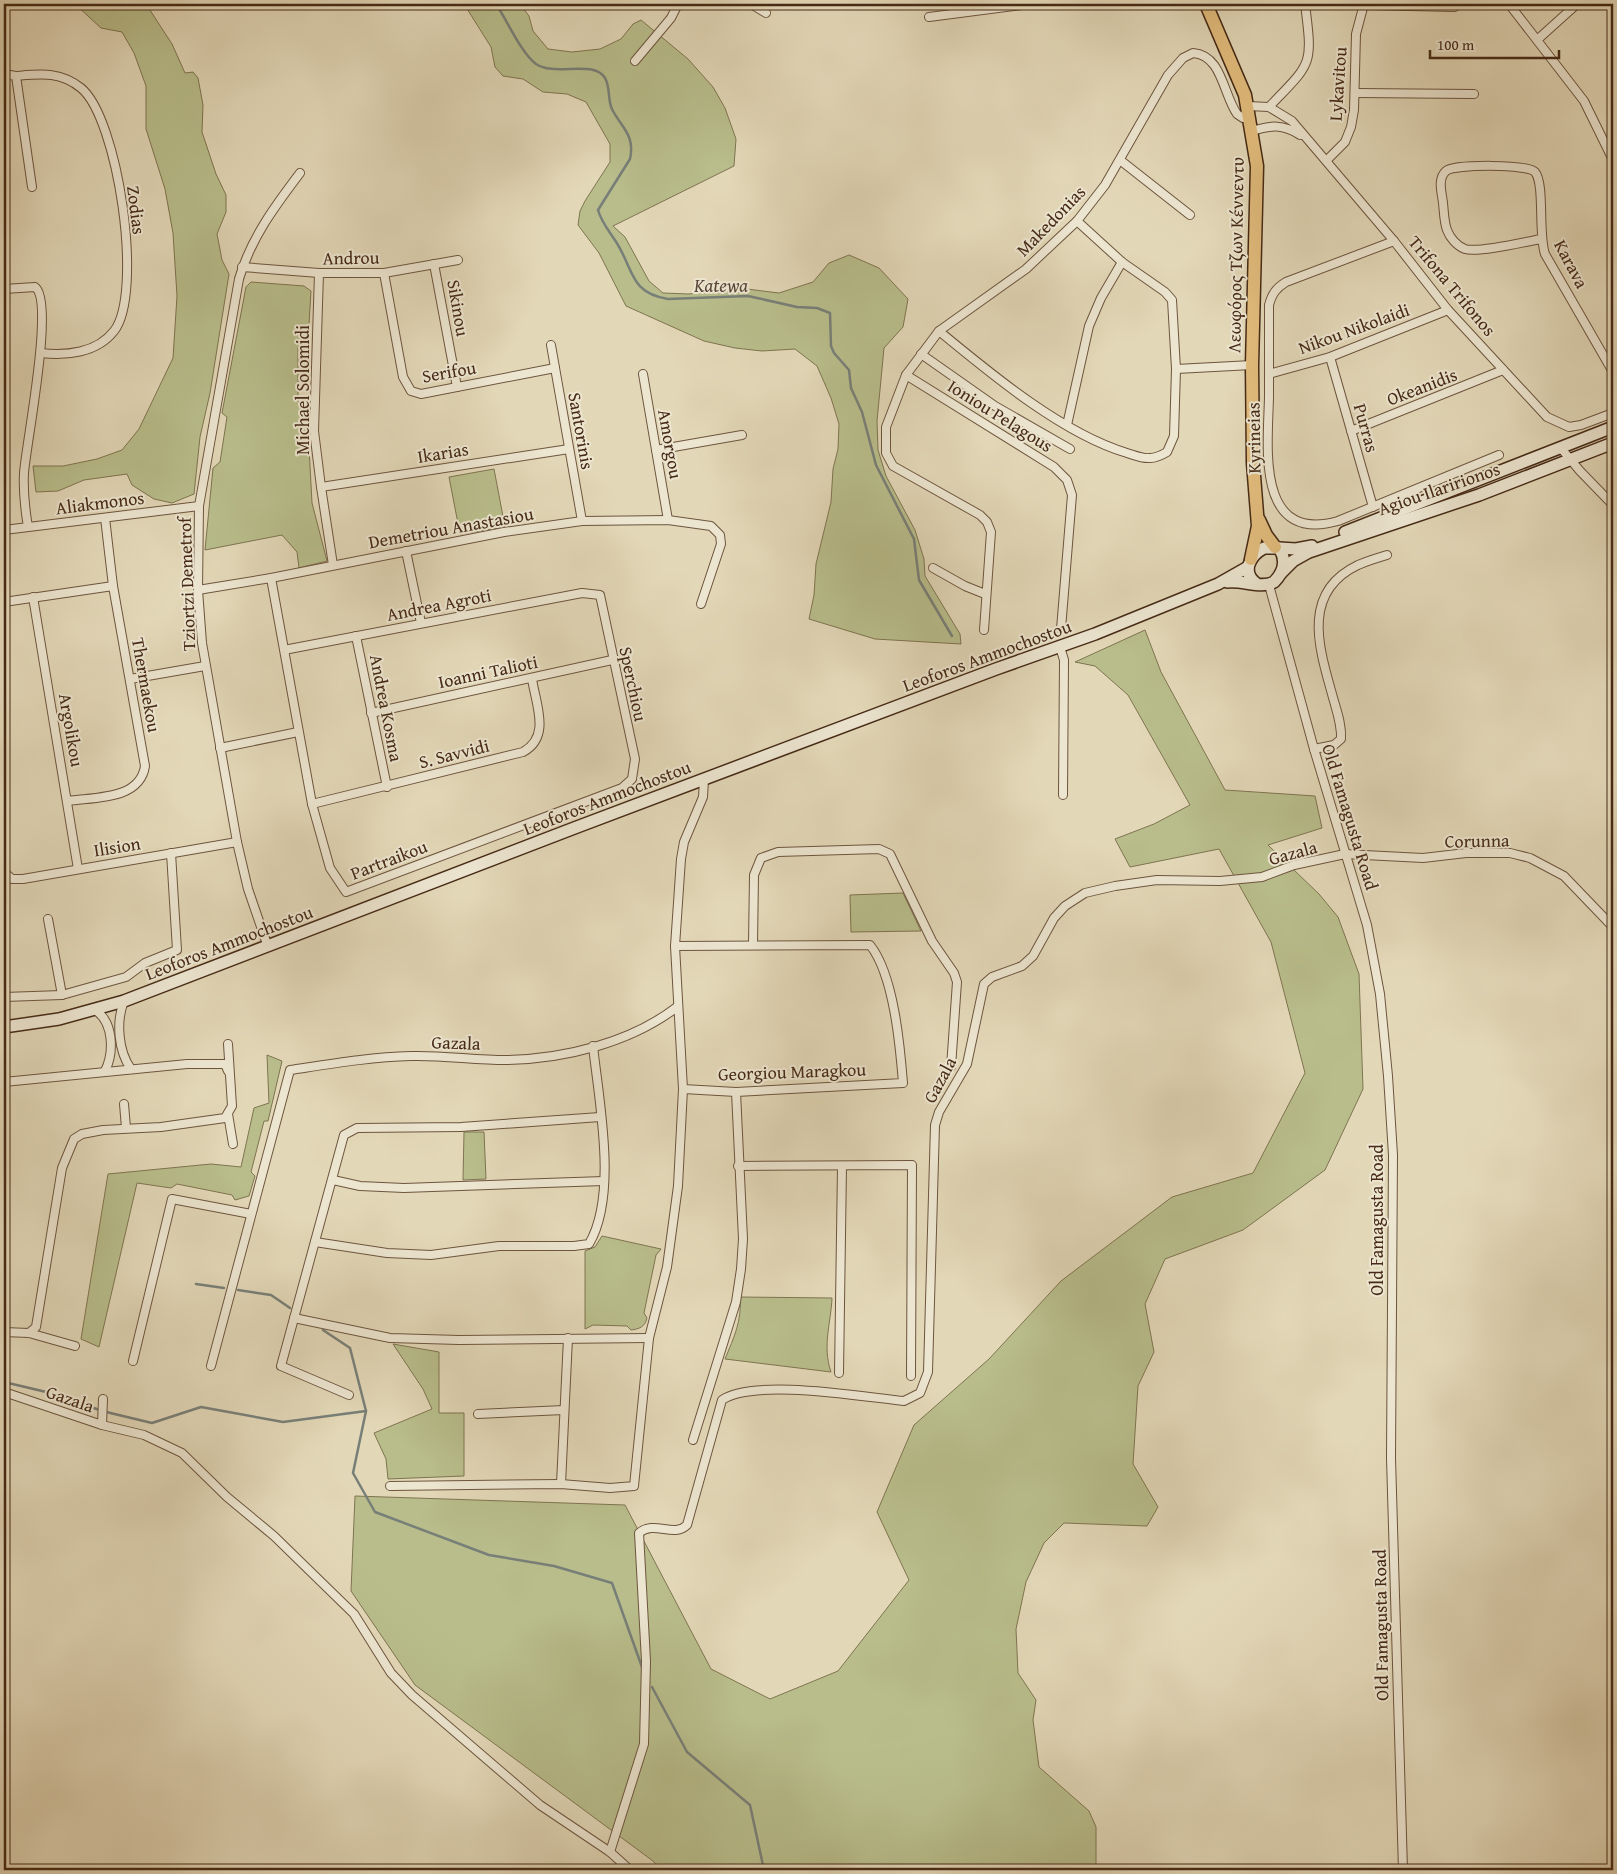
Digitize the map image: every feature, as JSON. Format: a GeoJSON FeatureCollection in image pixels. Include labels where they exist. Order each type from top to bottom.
{"type":"FeatureCollection","features":[{"type":"Feature","properties":{"kind":"main road","name":"Λεωφόρος Τζων Κέννεντυ"},"geometry":{"type":"LineString","coordinates":[[1206,4],[1238,74],[1249,111],[1258,188],[1252,365],[1253,463],[1257,535],[1249,563]]}},
{"type":"Feature","properties":{"kind":"main road","name":"Agiou Ilaririonos"},"geometry":{"type":"LineString","coordinates":[[1277,548],[1296,549],[1322,542],[1613,427]]}},
{"type":"Feature","properties":{"kind":"main road","name":"Agiou Ilaririonos"},"geometry":{"type":"LineString","coordinates":[[1281,573],[1293,561],[1309,552],[1479,495],[1613,443]]}},
{"type":"Feature","properties":{"kind":"main road"},"geometry":{"type":"LineString","coordinates":[[1257,516],[1266,535],[1277,548],[1284,561],[1281,573],[1263,584],[1251,578],[1249,563],[1264,548],[1277,548]]}},
{"type":"Feature","properties":{"kind":"main road","name":"Leoforos Ammochostou"},"geometry":{"type":"LineString","coordinates":[[4,1027],[43,1022],[124,1001],[704,780],[1060,647],[1218,584],[1249,563]]}},
{"type":"Feature","properties":{"kind":"main road","name":"Leoforos Ammochostou"},"geometry":{"type":"LineString","coordinates":[[1218,584],[1240,581],[1263,584]]}},
{"type":"Feature","properties":{"kind":"street"},"geometry":{"type":"LineString","coordinates":[[636,61],[671,18],[678,4]]}},
{"type":"Feature","properties":{"kind":"street"},"geometry":{"type":"LineString","coordinates":[[751,4],[766,13]]}},
{"type":"Feature","properties":{"kind":"street"},"geometry":{"type":"LineString","coordinates":[[1249,111],[1269,107],[1300,74],[1308,62],[1310,40],[1305,4]]}},
{"type":"Feature","properties":{"kind":"street"},"geometry":{"type":"LineString","coordinates":[[1364,4],[1455,7]]}},
{"type":"Feature","properties":{"kind":"street","name":"Lykavitou"},"geometry":{"type":"LineString","coordinates":[[1327,160],[1341,148],[1348,137],[1354,110],[1356,34],[1364,4]]}},
{"type":"Feature","properties":{"kind":"street"},"geometry":{"type":"LineString","coordinates":[[1509,4],[1584,101],[1613,159]]}},
{"type":"Feature","properties":{"kind":"street"},"geometry":{"type":"LineString","coordinates":[[1537,40],[1577,4]]}},
{"type":"Feature","properties":{"kind":"street"},"geometry":{"type":"LineString","coordinates":[[929,17],[996,6],[1022,5]]}},
{"type":"Feature","properties":{"kind":"street","name":"Makedonias"},"geometry":{"type":"LineString","coordinates":[[985,594],[990,532],[985,519],[900,470],[889,460],[884,444],[886,427],[906,375],[939,332],[1026,269],[1077,221],[1105,185],[1168,75],[1179,61],[1192,53],[1202,54],[1211,60],[1235,111],[1243,118],[1249,111]]}},
{"type":"Feature","properties":{"kind":"street","name":"Zodias"},"geometry":{"type":"LineString","coordinates":[[4,74],[16,76],[40,73],[57,76],[80,87],[92,100],[101,119],[111,149],[124,218],[126,297],[124,310],[114,331],[99,344],[79,352],[62,355],[41,353]]}},
{"type":"Feature","properties":{"kind":"street"},"geometry":{"type":"LineString","coordinates":[[16,76],[32,188]]}},
{"type":"Feature","properties":{"kind":"street"},"geometry":{"type":"LineString","coordinates":[[1355,94],[1474,94]]}},
{"type":"Feature","properties":{"kind":"street","name":"Trifona Trifonos"},"geometry":{"type":"LineString","coordinates":[[1269,107],[1292,122],[1327,160],[1448,310],[1503,370],[1554,421],[1570,427],[1588,423],[1613,413]]}},
{"type":"Feature","properties":{"kind":"street","name":"Trifona Trifonos"},"geometry":{"type":"LineString","coordinates":[[1252,131],[1278,126],[1292,129],[1308,140]]}},
{"type":"Feature","properties":{"kind":"street"},"geometry":{"type":"LineString","coordinates":[[1120,160],[1190,215]]}},
{"type":"Feature","properties":{"kind":"street","name":"Karava"},"geometry":{"type":"LineString","coordinates":[[1541,239],[1474,250],[1464,248],[1454,241],[1446,224],[1441,183],[1445,171],[1453,167],[1526,168],[1536,172],[1540,181],[1541,239],[1550,264],[1613,372]]}},
{"type":"Feature","properties":{"kind":"street","name":"Tziortzi Demetrof"},"geometry":{"type":"LineString","coordinates":[[268,947],[248,889],[237,842],[205,666],[198,590],[199,506],[242,267],[266,218],[300,173]]}},
{"type":"Feature","properties":{"kind":"street"},"geometry":{"type":"LineString","coordinates":[[939,332],[991,374],[1066,425],[1097,442],[1120,451],[1149,458],[1162,455],[1171,445],[1174,436],[1176,369],[1174,314],[1170,296],[1122,262],[1077,221]]}},
{"type":"Feature","properties":{"kind":"street","name":"Kyrineias"},"geometry":{"type":"LineString","coordinates":[[1394,241],[1290,280],[1278,287],[1271,297],[1269,305],[1267,468],[1272,489],[1282,507],[1301,522],[1314,525],[1338,521],[1499,455]]}},
{"type":"Feature","properties":{"kind":"street","name":"Androu"},"geometry":{"type":"LineString","coordinates":[[242,267],[320,273],[384,273],[458,260]]}},
{"type":"Feature","properties":{"kind":"street"},"geometry":{"type":"LineString","coordinates":[[1066,425],[1089,326],[1101,298],[1122,262]]}},
{"type":"Feature","properties":{"kind":"street","name":"Sikinou"},"geometry":{"type":"LineString","coordinates":[[434,264],[457,387]]}},
{"type":"Feature","properties":{"kind":"street","name":"Michael Solomidi"},"geometry":{"type":"LineString","coordinates":[[320,273],[314,431],[320,487],[334,565]]}},
{"type":"Feature","properties":{"kind":"street","name":"Serifou"},"geometry":{"type":"LineString","coordinates":[[384,273],[403,377],[408,389],[421,394],[555,368]]}},
{"type":"Feature","properties":{"kind":"street"},"geometry":{"type":"LineString","coordinates":[[4,289],[27,286],[38,289],[42,303],[41,353],[25,465],[24,498],[28,527]]}},
{"type":"Feature","properties":{"kind":"street","name":"Nikou Nikolaidi"},"geometry":{"type":"LineString","coordinates":[[1269,374],[1330,357],[1448,310]]}},
{"type":"Feature","properties":{"kind":"street","name":"Santorinis"},"geometry":{"type":"LineString","coordinates":[[551,345],[582,521]]}},
{"type":"Feature","properties":{"kind":"street"},"geometry":{"type":"LineString","coordinates":[[922,354],[995,406],[1070,449]]}},
{"type":"Feature","properties":{"kind":"street","name":"Purras"},"geometry":{"type":"LineString","coordinates":[[1330,357],[1373,507]]}},
{"type":"Feature","properties":{"kind":"street"},"geometry":{"type":"LineString","coordinates":[[1176,369],[1252,365]]}},
{"type":"Feature","properties":{"kind":"street","name":"Okeanidis"},"geometry":{"type":"LineString","coordinates":[[1351,431],[1503,370]]}},
{"type":"Feature","properties":{"kind":"street","name":"Amorgou"},"geometry":{"type":"LineString","coordinates":[[643,374],[668,520]]}},
{"type":"Feature","properties":{"kind":"street","name":"Ioniou Pelagous"},"geometry":{"type":"LineString","coordinates":[[906,375],[1054,467],[1068,480],[1071,489],[1061,630]]}},
{"type":"Feature","properties":{"kind":"street"},"geometry":{"type":"LineString","coordinates":[[656,450],[742,435]]}},
{"type":"Feature","properties":{"kind":"street"},"geometry":{"type":"LineString","coordinates":[[1560,447],[1613,505]]}},
{"type":"Feature","properties":{"kind":"street","name":"Ikarias"},"geometry":{"type":"LineString","coordinates":[[320,487],[569,449]]}},
{"type":"Feature","properties":{"kind":"street","name":"Aliakmonos"},"geometry":{"type":"LineString","coordinates":[[4,530],[199,506]]}},
{"type":"Feature","properties":{"kind":"street","name":"Thermaekou"},"geometry":{"type":"LineString","coordinates":[[68,801],[126,792],[140,782],[145,766],[113,586],[105,518]]}},
{"type":"Feature","properties":{"kind":"street","name":"Demetriou Anastasiou"},"geometry":{"type":"LineString","coordinates":[[198,590],[270,578],[504,532],[582,521],[668,520],[710,526],[720,535],[721,544],[701,604]]}},
{"type":"Feature","properties":{"kind":"street"},"geometry":{"type":"LineString","coordinates":[[406,551],[421,623]]}},
{"type":"Feature","properties":{"kind":"street"},"geometry":{"type":"LineString","coordinates":[[1314,749],[1334,746],[1341,739],[1340,723],[1318,636],[1319,614],[1322,604],[1329,590],[1347,572],[1386,555]]}},
{"type":"Feature","properties":{"kind":"street"},"geometry":{"type":"LineString","coordinates":[[933,568],[965,586],[985,594],[984,630]]}},
{"type":"Feature","properties":{"kind":"street","name":"Partraikou"},"geometry":{"type":"LineString","coordinates":[[270,578],[312,804],[330,868],[346,892],[622,788],[632,779]]}},
{"type":"Feature","properties":{"kind":"street","name":"Old Famagusta Road"},"geometry":{"type":"LineString","coordinates":[[1263,584],[1367,925],[1380,994],[1392,1145],[1391,1458],[1403,1870]]}},
{"type":"Feature","properties":{"kind":"street"},"geometry":{"type":"LineString","coordinates":[[4,602],[113,586]]}},
{"type":"Feature","properties":{"kind":"street","name":"Andrea Agroti"},"geometry":{"type":"LineString","coordinates":[[284,650],[582,592],[600,595]]}},
{"type":"Feature","properties":{"kind":"street","name":"Sperchiou"},"geometry":{"type":"LineString","coordinates":[[600,595],[612,660],[635,760],[632,779]]}},
{"type":"Feature","properties":{"kind":"street","name":"Argolikou"},"geometry":{"type":"LineString","coordinates":[[33,597],[78,869]]}},
{"type":"Feature","properties":{"kind":"street","name":"Andrea Kosma"},"geometry":{"type":"LineString","coordinates":[[356,636],[387,786]]}},
{"type":"Feature","properties":{"kind":"street"},"geometry":{"type":"LineString","coordinates":[[1060,647],[1064,660],[1063,795]]}},
{"type":"Feature","properties":{"kind":"street","name":"Ioanni Talioti"},"geometry":{"type":"LineString","coordinates":[[371,712],[532,679],[612,660]]}},
{"type":"Feature","properties":{"kind":"street"},"geometry":{"type":"LineString","coordinates":[[130,679],[205,666]]}},
{"type":"Feature","properties":{"kind":"street","name":"S. Savvidi"},"geometry":{"type":"LineString","coordinates":[[312,804],[523,752],[531,748],[536,742],[540,730],[532,679]]}},
{"type":"Feature","properties":{"kind":"street"},"geometry":{"type":"LineString","coordinates":[[220,748],[298,732]]}},
{"type":"Feature","properties":{"kind":"street"},"geometry":{"type":"LineString","coordinates":[[390,1486],[560,1484],[610,1488],[634,1486],[649,1338],[667,1267],[677,1195],[683,1089],[675,946],[682,850],[702,797],[704,780]]}},
{"type":"Feature","properties":{"kind":"street","name":"Ilision"},"geometry":{"type":"LineString","coordinates":[[4,872],[12,879],[18,880],[237,842]]}},
{"type":"Feature","properties":{"kind":"street"},"geometry":{"type":"LineString","coordinates":[[675,946],[753,945],[754,875],[761,858],[778,852],[879,849],[890,854],[932,940],[954,973],[957,982],[951,1067]]}},
{"type":"Feature","properties":{"kind":"street"},"geometry":{"type":"LineString","coordinates":[[4,997],[62,995],[126,977],[145,963],[177,950],[171,853]]}},
{"type":"Feature","properties":{"kind":"street","name":"Corunna"},"geometry":{"type":"LineString","coordinates":[[1345,854],[1423,858],[1466,853],[1510,853],[1530,858],[1564,876],[1613,927]]}},
{"type":"Feature","properties":{"kind":"street","name":"Gazala"},"geometry":{"type":"LineString","coordinates":[[610,1852],[644,1744],[646,1661],[639,1533],[651,1527],[678,1530],[687,1525],[722,1400],[729,1394],[773,1388],[904,1401],[920,1393],[928,1372],[935,1125],[967,1064],[984,984],[992,977],[1022,966],[1033,956],[1054,918],[1065,906],[1085,893],[1115,886],[1157,880],[1220,881],[1262,877],[1294,865],[1345,854]]}},
{"type":"Feature","properties":{"kind":"street"},"geometry":{"type":"LineString","coordinates":[[48,919],[62,995]]}},
{"type":"Feature","properties":{"kind":"street","name":"Georgiou Maragkou"},"geometry":{"type":"LineString","coordinates":[[683,1089],[736,1092],[903,1083],[895,1017],[883,972],[870,945],[753,945]]}},
{"type":"Feature","properties":{"kind":"street"},"geometry":{"type":"LineString","coordinates":[[124,1001],[119,1014],[121,1039],[124,1058],[131,1069]]}},
{"type":"Feature","properties":{"kind":"street","name":"Gazala"},"geometry":{"type":"LineString","coordinates":[[251,1214],[290,1070],[411,1056],[506,1060],[566,1054],[613,1040],[661,1020],[677,1007]]}},
{"type":"Feature","properties":{"kind":"street"},"geometry":{"type":"LineString","coordinates":[[95,1010],[104,1017],[109,1030],[111,1055],[106,1072]]}},
{"type":"Feature","properties":{"kind":"street"},"geometry":{"type":"LineString","coordinates":[[28,1333],[36,1327],[62,1168],[69,1147],[74,1139],[82,1134],[126,1128],[160,1127],[225,1118],[232,1106],[228,1071],[228,1044]]}},
{"type":"Feature","properties":{"kind":"street"},"geometry":{"type":"LineString","coordinates":[[315,1242],[387,1254],[431,1255],[499,1246],[574,1246],[589,1244],[597,1230],[604,1181],[593,1046]]}},
{"type":"Feature","properties":{"kind":"street"},"geometry":{"type":"LineString","coordinates":[[4,1082],[213,1063],[225,1064],[228,1071]]}},
{"type":"Feature","properties":{"kind":"street"},"geometry":{"type":"LineString","coordinates":[[694,1440],[737,1300],[743,1239],[738,1166],[736,1092]]}},
{"type":"Feature","properties":{"kind":"street"},"geometry":{"type":"LineString","coordinates":[[124,1104],[126,1128]]}},
{"type":"Feature","properties":{"kind":"street"},"geometry":{"type":"LineString","coordinates":[[228,1114],[233,1144]]}},
{"type":"Feature","properties":{"kind":"street"},"geometry":{"type":"LineString","coordinates":[[349,1394],[281,1366],[344,1136],[356,1128],[461,1127],[600,1118]]}},
{"type":"Feature","properties":{"kind":"street"},"geometry":{"type":"LineString","coordinates":[[738,1166],[912,1165],[911,1376]]}},
{"type":"Feature","properties":{"kind":"street"},"geometry":{"type":"LineString","coordinates":[[839,1372],[842,1166]]}},
{"type":"Feature","properties":{"kind":"street"},"geometry":{"type":"LineString","coordinates":[[332,1180],[360,1186],[404,1188],[604,1181]]}},
{"type":"Feature","properties":{"kind":"street"},"geometry":{"type":"LineString","coordinates":[[133,1361],[172,1200],[251,1214],[211,1366]]}},
{"type":"Feature","properties":{"kind":"street"},"geometry":{"type":"LineString","coordinates":[[294,1318],[390,1338],[455,1340],[649,1338]]}},
{"type":"Feature","properties":{"kind":"street"},"geometry":{"type":"LineString","coordinates":[[4,1332],[28,1333],[75,1346]]}},
{"type":"Feature","properties":{"kind":"street"},"geometry":{"type":"LineString","coordinates":[[560,1484],[568,1338]]}},
{"type":"Feature","properties":{"kind":"street","name":"Gazala"},"geometry":{"type":"LineString","coordinates":[[4,1392],[102,1425],[102,1399]]}},
{"type":"Feature","properties":{"kind":"street"},"geometry":{"type":"LineString","coordinates":[[478,1414],[564,1410]]}},
{"type":"Feature","properties":{"kind":"street"},"geometry":{"type":"LineString","coordinates":[[102,1425],[144,1436],[182,1453],[227,1497],[274,1536],[354,1614],[390,1673],[412,1695],[540,1805],[610,1852],[630,1870]]}},
{"type":"Feature","properties":{"kind":"green space"},"geometry":{"type":"Polygon","coordinates":[[[75,4],[146,4],[172,44],[185,73],[193,72],[198,78],[203,105],[202,132],[216,174],[226,195],[226,212],[217,234],[222,260],[229,274],[210,393],[200,437],[194,494],[172,503],[154,499],[132,485],[127,474],[84,480],[58,491],[36,492],[33,466],[63,466],[97,459],[122,450],[139,429],[173,358],[177,296],[173,233],[165,189],[146,129],[146,86],[134,53],[122,32],[101,28],[75,4]]]}},
{"type":"Feature","properties":{"kind":"green space"},"geometry":{"type":"Polygon","coordinates":[[[464,4],[520,4],[529,16],[533,31],[548,49],[572,52],[600,49],[621,39],[633,24],[641,20],[688,59],[713,87],[725,108],[736,139],[734,166],[613,226],[625,237],[649,281],[663,293],[688,294],[747,289],[779,293],[813,282],[829,263],[849,255],[879,268],[908,299],[903,327],[884,348],[877,421],[878,450],[886,476],[915,530],[924,559],[925,576],[960,634],[961,644],[875,639],[809,619],[814,595],[816,564],[831,502],[833,469],[838,449],[839,424],[831,398],[817,366],[795,349],[762,351],[735,348],[704,341],[626,306],[599,253],[578,225],[580,211],[585,201],[610,162],[610,144],[586,102],[567,94],[543,92],[523,79],[503,76],[495,67],[491,47],[464,4]]]}},
{"type":"Feature","properties":{"kind":"green space"},"geometry":{"type":"Polygon","coordinates":[[[251,282],[304,286],[311,291],[308,340],[298,347],[298,401],[307,410],[312,503],[327,561],[299,568],[297,552],[282,535],[205,550],[213,468],[220,462],[227,417],[222,413],[246,287],[251,282]]]}},
{"type":"Feature","properties":{"kind":"green space"},"geometry":{"type":"Polygon","coordinates":[[[494,469],[505,527],[460,534],[449,477],[494,469]]]}},
{"type":"Feature","properties":{"kind":"green space"},"geometry":{"type":"Polygon","coordinates":[[[1145,630],[1161,672],[1225,790],[1315,796],[1322,828],[1268,845],[1319,894],[1338,917],[1359,974],[1363,1089],[1325,1170],[1243,1230],[1165,1259],[1145,1304],[1154,1352],[1138,1386],[1133,1464],[1158,1507],[1147,1526],[1064,1523],[1044,1543],[1026,1582],[1016,1629],[1018,1673],[1036,1700],[1033,1720],[1039,1767],[1089,1811],[1096,1827],[1096,1870],[661,1870],[653,1861],[415,1685],[351,1591],[355,1496],[625,1505],[711,1669],[770,1699],[838,1671],[909,1580],[877,1512],[914,1425],[989,1359],[1061,1281],[1172,1197],[1253,1173],[1305,1073],[1271,942],[1219,849],[1130,867],[1115,839],[1154,824],[1190,805],[1128,695],[1095,666],[1075,662],[1145,630]]]}},
{"type":"Feature","properties":{"kind":"green space"},"geometry":{"type":"Polygon","coordinates":[[[903,893],[921,931],[851,932],[850,895],[903,893]]]}},
{"type":"Feature","properties":{"kind":"green space"},"geometry":{"type":"Polygon","coordinates":[[[267,1055],[282,1061],[268,1121],[264,1121],[251,1172],[255,1176],[249,1196],[235,1200],[232,1195],[177,1184],[171,1188],[137,1183],[99,1347],[81,1339],[108,1174],[211,1164],[241,1167],[254,1108],[269,1103],[267,1055]]]}},
{"type":"Feature","properties":{"kind":"green space"},"geometry":{"type":"Polygon","coordinates":[[[464,1132],[484,1132],[486,1179],[463,1180],[464,1132]]]}},
{"type":"Feature","properties":{"kind":"green space"},"geometry":{"type":"Polygon","coordinates":[[[602,1236],[661,1249],[656,1255],[644,1313],[647,1318],[645,1324],[639,1328],[631,1330],[627,1326],[593,1325],[585,1329],[585,1251],[595,1247],[602,1236]]]}},
{"type":"Feature","properties":{"kind":"green space"},"geometry":{"type":"Polygon","coordinates":[[[740,1297],[832,1298],[827,1344],[828,1362],[831,1372],[725,1359],[739,1321],[740,1297]]]}},
{"type":"Feature","properties":{"kind":"green space"},"geometry":{"type":"Polygon","coordinates":[[[393,1344],[439,1352],[439,1413],[464,1413],[464,1476],[388,1479],[386,1459],[374,1433],[432,1409],[423,1389],[393,1344]]]}},
{"type":"Feature","properties":{"kind":"waterway","name":"Katewa"},"geometry":{"type":"LineString","coordinates":[[496,4],[525,52],[536,64],[544,68],[553,69],[592,70],[599,72],[605,78],[611,107],[627,133],[631,144],[631,151],[630,159],[598,210],[604,224],[618,245],[635,280],[640,286],[647,292],[668,299],[748,296],[797,307],[817,308],[830,313],[831,346],[834,353],[849,370],[851,388],[862,412],[876,465],[914,539],[919,580],[952,636]]}},
{"type":"Feature","properties":{"kind":"waterway"},"geometry":{"type":"LineString","coordinates":[[196,1284],[224,1288]]}},
{"type":"Feature","properties":{"kind":"waterway"},"geometry":{"type":"LineString","coordinates":[[238,1290],[271,1295],[290,1308]]}},
{"type":"Feature","properties":{"kind":"waterway"},"geometry":{"type":"LineString","coordinates":[[323,1330],[350,1348],[366,1411],[353,1473],[375,1512],[489,1555],[554,1566],[612,1583],[643,1670]]}},
{"type":"Feature","properties":{"kind":"waterway"},"geometry":{"type":"LineString","coordinates":[[4,1382],[59,1395],[102,1411],[152,1423],[201,1407],[283,1422],[366,1411]]}},
{"type":"Feature","properties":{"kind":"waterway"},"geometry":{"type":"LineString","coordinates":[[652,1687],[687,1752],[750,1805],[764,1870]]}}]}
